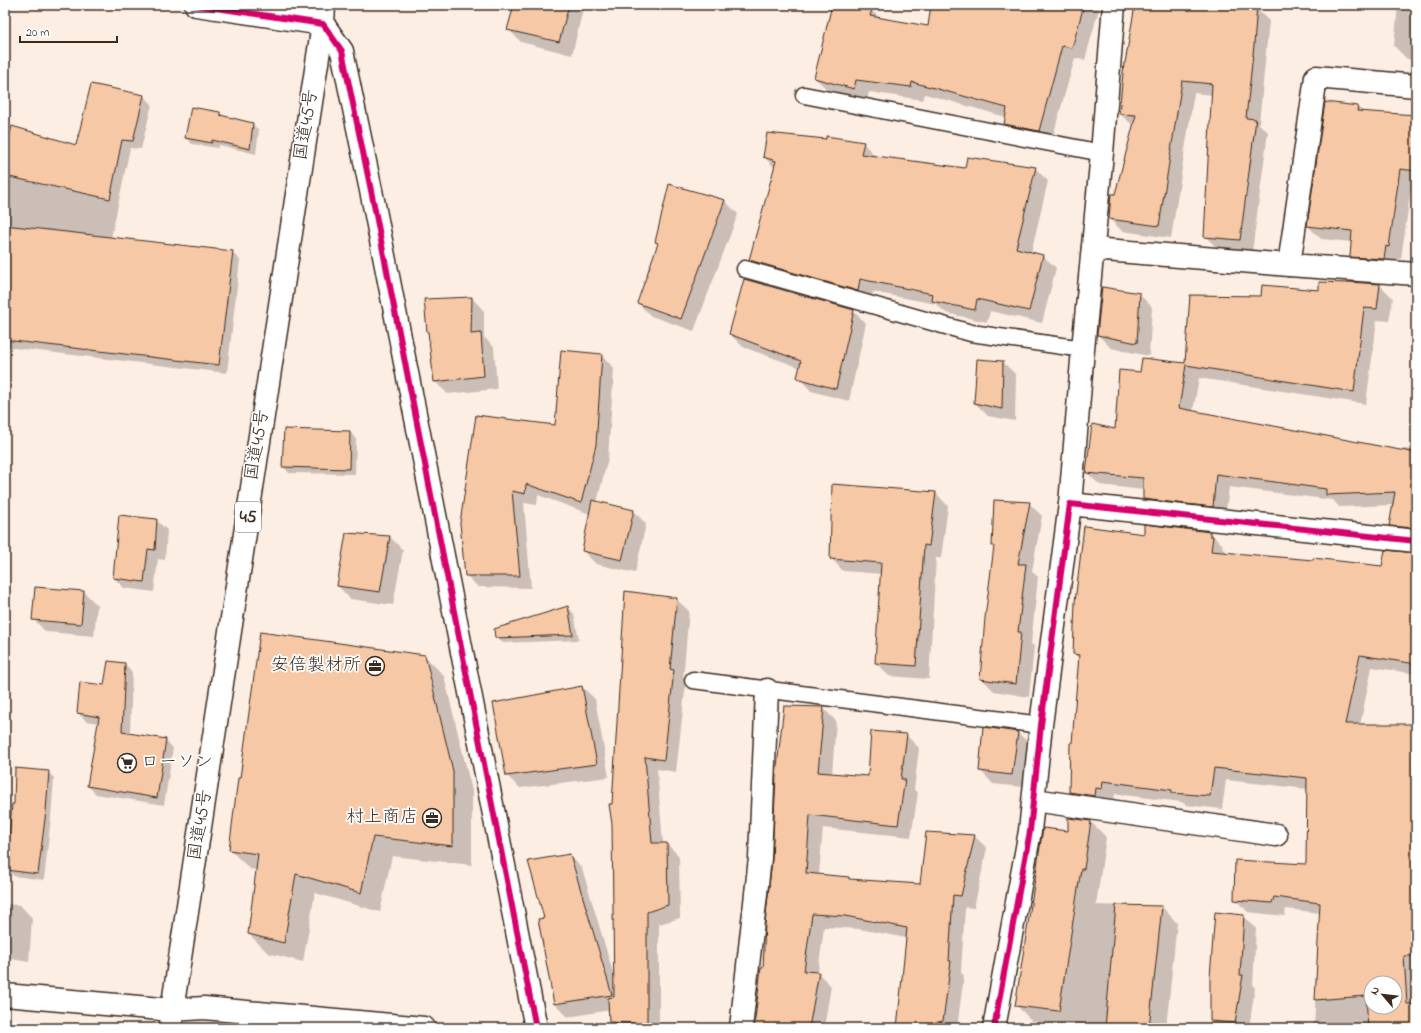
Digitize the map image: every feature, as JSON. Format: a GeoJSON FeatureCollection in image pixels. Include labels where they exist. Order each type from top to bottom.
{"type":"FeatureCollection","features":[{"type":"Feature","properties":{"kind":"main road"},"geometry":{"type":"LineString","coordinates":[[196,5],[323,14],[342,51],[377,220],[536,1028]]}},
{"type":"Feature","properties":{"kind":"main road"},"geometry":{"type":"LineString","coordinates":[[994,1028],[1030,832],[1041,725],[1070,504],[1114,5]]}},
{"type":"Feature","properties":{"kind":"main road","name":"国道45号"},"geometry":{"type":"LineString","coordinates":[[172,1019],[323,14]]}},
{"type":"Feature","properties":{"kind":"main road"},"geometry":{"type":"LineString","coordinates":[[1289,265],[1316,77],[1416,86]]}},
{"type":"Feature","properties":{"kind":"main road"},"geometry":{"type":"LineString","coordinates":[[1093,248],[1289,265],[1416,274]]}},
{"type":"Feature","properties":{"kind":"main road"},"geometry":{"type":"LineString","coordinates":[[1070,504],[1416,541]]}},
{"type":"Feature","properties":{"kind":"main road"},"geometry":{"type":"LineString","coordinates":[[741,1028],[760,858],[767,690]]}},
{"type":"Feature","properties":{"kind":"main road"},"geometry":{"type":"LineString","coordinates":[[1034,800],[1276,835]]}},
{"type":"Feature","properties":{"kind":"main road"},"geometry":{"type":"LineString","coordinates":[[5,995],[172,1019],[204,1008],[424,1028]]}},
{"type":"Feature","properties":{"kind":"lane"},"geometry":{"type":"LineString","coordinates":[[804,94],[1102,153]]}},
{"type":"Feature","properties":{"kind":"lane"},"geometry":{"type":"LineString","coordinates":[[745,269],[971,333],[1083,349]]}},
{"type":"Feature","properties":{"kind":"lane"},"geometry":{"type":"LineString","coordinates":[[693,680],[1041,725]]}},
{"type":"Feature","properties":{"kind":"building"},"geometry":{"type":"Polygon","coordinates":[[[514,5],[569,5],[559,42],[507,30],[514,5]]]}},
{"type":"Feature","properties":{"kind":"building"},"geometry":{"type":"Polygon","coordinates":[[[832,5],[872,9],[870,16],[928,26],[931,5],[1084,5],[1072,48],[1062,46],[1039,131],[1004,124],[1007,108],[912,82],[911,87],[856,80],[854,89],[814,78],[832,5]]]}},
{"type":"Feature","properties":{"kind":"building"},"geometry":{"type":"Polygon","coordinates":[[[1135,5],[1257,5],[1246,118],[1256,119],[1240,240],[1204,237],[1212,84],[1182,81],[1159,226],[1109,219],[1111,194],[1115,194],[1136,115],[1119,114],[1124,63],[1135,5]]]}},
{"type":"Feature","properties":{"kind":"building"},"geometry":{"type":"Polygon","coordinates":[[[91,84],[144,95],[133,141],[122,140],[110,199],[5,176],[5,153],[12,126],[76,145],[91,84]]]}},
{"type":"Feature","properties":{"kind":"building"},"geometry":{"type":"Polygon","coordinates":[[[1325,102],[1358,106],[1357,111],[1416,115],[1416,171],[1400,169],[1389,247],[1386,246],[1384,259],[1350,257],[1352,231],[1307,226],[1325,102]]]}},
{"type":"Feature","properties":{"kind":"building"},"geometry":{"type":"Polygon","coordinates":[[[191,107],[220,112],[220,115],[253,123],[250,149],[212,140],[212,143],[185,138],[191,107]]]}},
{"type":"Feature","properties":{"kind":"building"},"geometry":{"type":"Polygon","coordinates":[[[767,133],[826,139],[826,136],[864,142],[861,154],[965,168],[967,157],[1036,167],[1016,248],[1043,255],[1029,311],[977,299],[975,310],[932,301],[933,294],[860,279],[858,291],[749,260],[776,161],[763,157],[767,133]]]}},
{"type":"Feature","properties":{"kind":"building"},"geometry":{"type":"Polygon","coordinates":[[[669,184],[725,200],[681,319],[637,303],[658,243],[655,242],[669,184]]]}},
{"type":"Feature","properties":{"kind":"building"},"geometry":{"type":"Polygon","coordinates":[[[5,225],[233,251],[219,365],[5,340],[5,225]]]}},
{"type":"Feature","properties":{"kind":"building"},"geometry":{"type":"Polygon","coordinates":[[[744,279],[854,310],[836,389],[797,378],[801,361],[729,334],[744,279]]]}},
{"type":"Feature","properties":{"kind":"building"},"geometry":{"type":"Polygon","coordinates":[[[1319,282],[1380,284],[1377,309],[1364,308],[1354,392],[1186,365],[1179,408],[1416,453],[1416,528],[1389,526],[1395,492],[1326,495],[1326,489],[1216,474],[1213,507],[1143,499],[1143,478],[1086,473],[1092,424],[1115,429],[1119,370],[1140,372],[1142,358],[1185,363],[1190,295],[1261,296],[1262,285],[1319,290],[1319,282]]]}},
{"type":"Feature","properties":{"kind":"building"},"geometry":{"type":"Polygon","coordinates":[[[1102,287],[1140,293],[1137,343],[1097,335],[1102,287]]]}},
{"type":"Feature","properties":{"kind":"building"},"geometry":{"type":"Polygon","coordinates":[[[472,297],[471,334],[481,333],[484,376],[434,382],[424,299],[472,297]]]}},
{"type":"Feature","properties":{"kind":"building"},"geometry":{"type":"Polygon","coordinates":[[[561,350],[602,354],[596,445],[581,503],[526,484],[525,494],[512,491],[520,576],[465,576],[460,523],[476,415],[555,425],[561,350]]]}},
{"type":"Feature","properties":{"kind":"building"},"geometry":{"type":"Polygon","coordinates":[[[977,359],[1003,361],[1002,409],[974,403],[977,359]]]}},
{"type":"Feature","properties":{"kind":"building"},"geometry":{"type":"Polygon","coordinates":[[[284,429],[350,431],[349,469],[282,467],[284,429]]]}},
{"type":"Feature","properties":{"kind":"building"},"geometry":{"type":"Polygon","coordinates":[[[832,484],[936,492],[929,546],[924,545],[916,666],[875,663],[881,563],[830,559],[832,484]]]}},
{"type":"Feature","properties":{"kind":"building"},"geometry":{"type":"Polygon","coordinates":[[[592,500],[634,510],[622,560],[582,551],[592,500]]]}},
{"type":"Feature","properties":{"kind":"building"},"geometry":{"type":"Polygon","coordinates":[[[994,500],[1030,502],[1018,564],[1026,564],[1018,632],[1021,632],[1016,684],[980,679],[985,618],[994,546],[992,546],[994,500]]]}},
{"type":"Feature","properties":{"kind":"building"},"geometry":{"type":"Polygon","coordinates":[[[119,515],[157,519],[155,550],[148,549],[144,582],[113,578],[119,515]]]}},
{"type":"Feature","properties":{"kind":"building"},"geometry":{"type":"Polygon","coordinates":[[[1144,524],[1210,532],[1210,536],[1213,536],[1211,551],[1313,560],[1313,558],[1382,566],[1385,550],[1416,553],[1416,664],[1360,655],[1345,724],[1416,724],[1416,847],[1414,889],[1416,889],[1416,908],[1413,956],[1404,956],[1407,1004],[1416,1004],[1416,1028],[1368,1028],[1367,1015],[1403,1015],[1403,975],[1363,975],[1363,996],[1315,1000],[1320,903],[1274,897],[1272,903],[1234,900],[1235,860],[1306,864],[1307,778],[1214,768],[1210,796],[1172,793],[1172,790],[1103,781],[1102,789],[1096,788],[1095,796],[1069,792],[1070,743],[1072,743],[1079,655],[1073,654],[1075,602],[1084,526],[1144,534],[1144,524]]]}},
{"type":"Feature","properties":{"kind":"building"},"geometry":{"type":"Polygon","coordinates":[[[346,533],[390,536],[380,592],[337,586],[346,533]]]}},
{"type":"Feature","properties":{"kind":"building"},"geometry":{"type":"Polygon","coordinates":[[[35,587],[84,591],[81,624],[32,620],[35,587]]]}},
{"type":"Feature","properties":{"kind":"building"},"geometry":{"type":"Polygon","coordinates":[[[625,591],[677,598],[670,669],[674,670],[664,760],[645,757],[652,843],[667,843],[668,905],[647,912],[647,1024],[609,1022],[608,998],[614,997],[612,824],[609,804],[612,804],[625,591]]]}},
{"type":"Feature","properties":{"kind":"building"},"geometry":{"type":"Polygon","coordinates":[[[568,606],[573,635],[495,638],[494,629],[568,606]]]}},
{"type":"Feature","properties":{"kind":"building"},"geometry":{"type":"Polygon","coordinates":[[[260,632],[425,655],[453,771],[453,846],[373,837],[361,893],[296,874],[284,943],[248,934],[258,854],[229,850],[238,778],[240,778],[260,632]]]}},
{"type":"Feature","properties":{"kind":"building","name":"ローソン"},"geometry":{"type":"Polygon","coordinates":[[[108,661],[125,663],[122,732],[166,739],[157,798],[87,786],[99,717],[77,713],[80,682],[104,685],[108,661]]]}},
{"type":"Feature","properties":{"kind":"building"},"geometry":{"type":"Polygon","coordinates":[[[582,686],[597,764],[506,776],[493,703],[582,686]]]}},
{"type":"Feature","properties":{"kind":"building"},"geometry":{"type":"Polygon","coordinates":[[[784,706],[824,707],[818,772],[868,776],[871,731],[907,734],[901,779],[905,779],[898,825],[810,815],[806,873],[849,877],[849,879],[920,884],[926,832],[975,835],[961,896],[953,895],[949,961],[951,961],[943,1021],[933,1023],[932,1028],[897,1028],[907,928],[845,916],[812,914],[804,971],[819,972],[809,1028],[754,1028],[761,968],[763,968],[765,924],[772,859],[776,775],[784,706]]]}},
{"type":"Feature","properties":{"kind":"building"},"geometry":{"type":"Polygon","coordinates":[[[983,727],[1018,732],[1012,775],[979,771],[983,727]]]}},
{"type":"Feature","properties":{"kind":"building"},"geometry":{"type":"Polygon","coordinates":[[[15,768],[49,771],[46,811],[38,874],[6,870],[12,804],[14,804],[15,768]]]}},
{"type":"Feature","properties":{"kind":"building"},"geometry":{"type":"Polygon","coordinates":[[[1068,818],[1091,821],[1084,869],[1081,869],[1059,1011],[1015,1006],[1043,828],[1068,831],[1068,818]]]}},
{"type":"Feature","properties":{"kind":"building"},"geometry":{"type":"Polygon","coordinates":[[[570,854],[612,995],[554,1004],[538,919],[544,918],[528,861],[570,854]]]}},
{"type":"Feature","properties":{"kind":"building"},"geometry":{"type":"Polygon","coordinates":[[[1116,905],[1162,906],[1149,1028],[1105,1028],[1116,905]]]}},
{"type":"Feature","properties":{"kind":"building"},"geometry":{"type":"Polygon","coordinates":[[[1215,912],[1244,915],[1240,975],[1243,975],[1235,1023],[1210,1021],[1210,977],[1215,912]]]}},
{"type":"Feature","properties":{"kind":"cycle path"},"geometry":{"type":"LineString","coordinates":[[196,5],[323,24],[342,51],[374,205],[536,1028]]}},
{"type":"Feature","properties":{"kind":"cycle path"},"geometry":{"type":"LineString","coordinates":[[994,1028],[1030,831],[1041,725],[1070,504],[1416,541]]}},
{"type":"Feature","properties":{"kind":"place","name":"安倍製材所"},"geometry":{"type":"Point","coordinates":[375,666]}},
{"type":"Feature","properties":{"kind":"place","name":"ローソン"},"geometry":{"type":"Point","coordinates":[127,763]}},
{"type":"Feature","properties":{"kind":"place","name":"村上商店"},"geometry":{"type":"Point","coordinates":[432,818]}}]}
